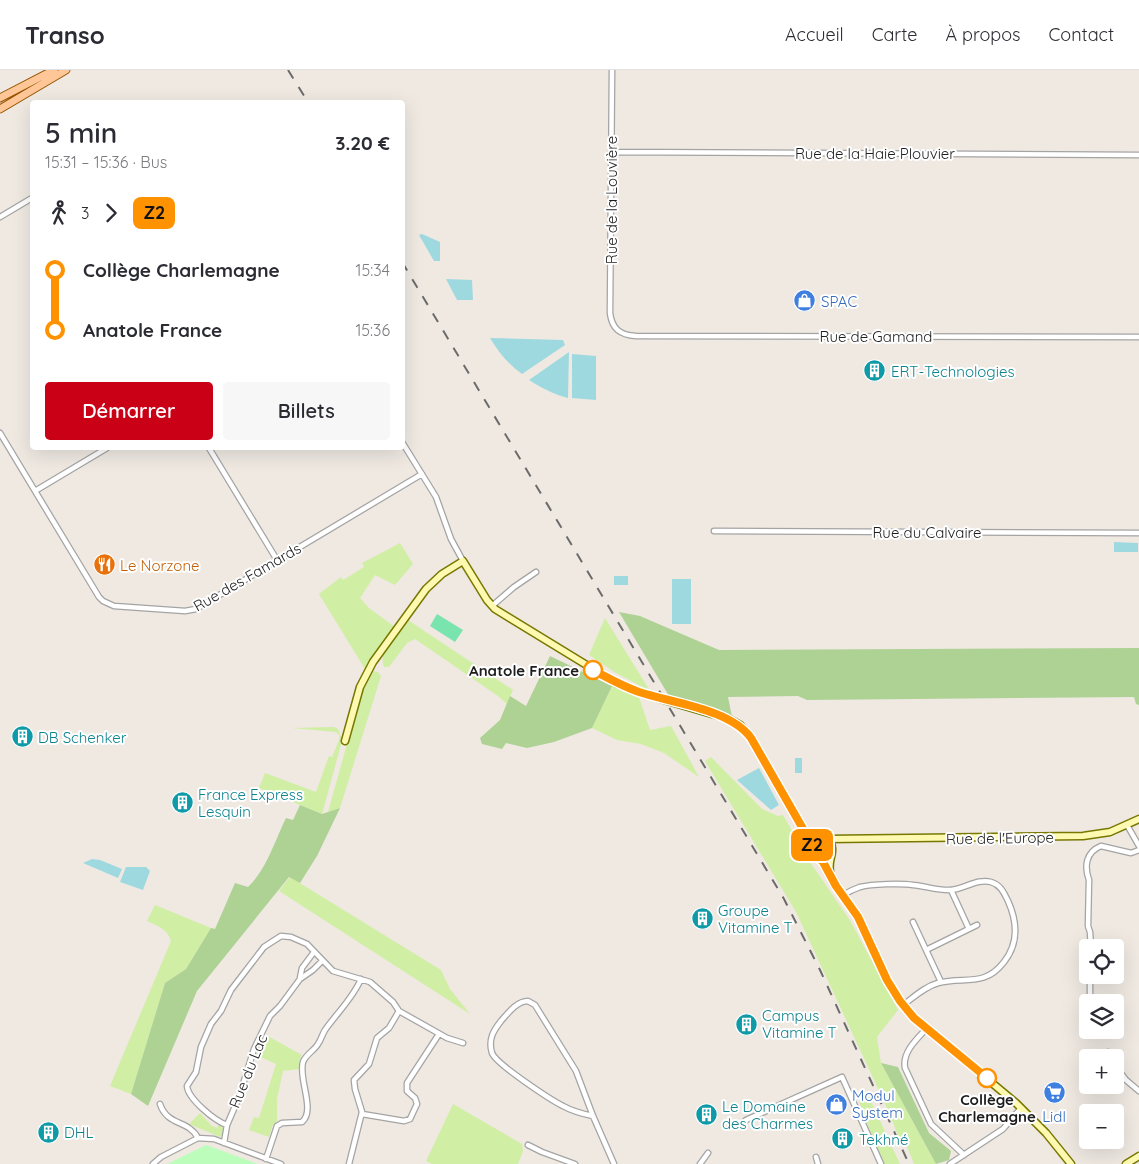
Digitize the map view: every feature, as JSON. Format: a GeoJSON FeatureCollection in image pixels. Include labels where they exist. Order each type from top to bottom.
{"type":"FeatureCollection","features":[{"type":"Feature","properties":{"kind":"main road"},"geometry":{"type":"LineString","coordinates":[[0,98],[54,70]]}},
{"type":"Feature","properties":{"kind":"main road"},"geometry":{"type":"LineString","coordinates":[[0,109],[66,70]]}},
{"type":"Feature","properties":{"kind":"street","name":"Rue de la Louvière"},"geometry":{"type":"LineString","coordinates":[[612,70],[610,313],[615,328]]}},
{"type":"Feature","properties":{"kind":"street","name":"Rue de la Haie Plouvier"},"geometry":{"type":"LineString","coordinates":[[611,152],[1139,155]]}},
{"type":"Feature","properties":{"kind":"street"},"geometry":{"type":"LineString","coordinates":[[0,217],[30,199]]}},
{"type":"Feature","properties":{"kind":"street","name":"Rue de Gamand"},"geometry":{"type":"LineString","coordinates":[[615,328],[624,334],[636,336],[1139,337]]}},
{"type":"Feature","properties":{"kind":"street","name":"Rue des Famards"},"geometry":{"type":"LineString","coordinates":[[0,433],[99,597],[114,606],[185,611],[196,609],[422,474]]}},
{"type":"Feature","properties":{"kind":"street"},"geometry":{"type":"LineString","coordinates":[[405,447],[438,502],[451,539],[463,561],[492,606],[505,616],[616,683],[725,717],[740,725],[751,738],[813,849],[858,917],[887,980],[903,1006],[926,1028],[1021,1108],[1046,1133],[1071,1164]]}},
{"type":"Feature","properties":{"kind":"street"},"geometry":{"type":"LineString","coordinates":[[35,491],[104,450]]}},
{"type":"Feature","properties":{"kind":"street"},"geometry":{"type":"LineString","coordinates":[[210,450],[277,560]]}},
{"type":"Feature","properties":{"kind":"street","name":"Rue du Calvaire"},"geometry":{"type":"LineString","coordinates":[[714,531],[1139,533]]}},
{"type":"Feature","properties":{"kind":"street"},"geometry":{"type":"LineString","coordinates":[[345,741],[360,687],[373,662],[426,589],[442,574],[463,561]]}},
{"type":"Feature","properties":{"kind":"street"},"geometry":{"type":"LineString","coordinates":[[492,606],[514,587],[536,572]]}},
{"type":"Feature","properties":{"kind":"street","name":"Rue de l'Europe"},"geometry":{"type":"LineString","coordinates":[[824,839],[1083,836],[1104,833],[1139,819]]}},
{"type":"Feature","properties":{"kind":"street"},"geometry":{"type":"LineString","coordinates":[[1127,825],[1139,846]]}},
{"type":"Feature","properties":{"kind":"street"},"geometry":{"type":"LineString","coordinates":[[802,829],[813,837],[824,839],[831,843],[829,864],[832,878]]}},
{"type":"Feature","properties":{"kind":"street"},"geometry":{"type":"LineString","coordinates":[[813,849],[816,842],[824,839]]}},
{"type":"Feature","properties":{"kind":"street"},"geometry":{"type":"LineString","coordinates":[[818,857],[824,858],[840,844],[858,839]]}},
{"type":"Feature","properties":{"kind":"street"},"geometry":{"type":"LineString","coordinates":[[1090,939],[1088,903],[1090,896],[1087,874],[1089,854],[1094,849],[1103,845],[1131,854],[1139,850]]}},
{"type":"Feature","properties":{"kind":"street"},"geometry":{"type":"LineString","coordinates":[[843,895],[860,887],[906,884],[951,890],[982,881],[997,884],[1002,888],[1015,921],[1016,933],[1008,957],[992,973],[976,980],[941,982],[926,988],[903,1006]]}},
{"type":"Feature","properties":{"kind":"street"},"geometry":{"type":"LineString","coordinates":[[951,890],[969,929]]}},
{"type":"Feature","properties":{"kind":"street"},"geometry":{"type":"LineString","coordinates":[[913,922],[941,982]]}},
{"type":"Feature","properties":{"kind":"street"},"geometry":{"type":"LineString","coordinates":[[926,950],[977,925]]}},
{"type":"Feature","properties":{"kind":"street"},"geometry":{"type":"LineString","coordinates":[[227,1125],[216,1120],[189,1094],[188,1083],[196,1072],[201,1047],[211,1024],[221,1011],[233,987],[267,944],[277,938],[287,936],[304,942],[332,971],[361,979],[378,988],[393,1002],[399,1011],[450,1040],[463,1043]]}},
{"type":"Feature","properties":{"kind":"street","name":"Rue du Lac"},"geometry":{"type":"LineString","coordinates":[[300,979],[302,968],[314,952]]}},
{"type":"Feature","properties":{"kind":"street","name":"Rue du Lac"},"geometry":{"type":"LineString","coordinates":[[224,1143],[227,1125],[255,1045],[270,1016],[300,979],[322,961]]}},
{"type":"Feature","properties":{"kind":"street"},"geometry":{"type":"LineString","coordinates":[[266,1159],[277,1126],[282,1123],[302,1122],[306,1119],[308,1108],[302,1072],[303,1062],[318,1044],[325,1030],[361,979]]}},
{"type":"Feature","properties":{"kind":"street"},"geometry":{"type":"LineString","coordinates":[[593,1116],[561,1105],[499,1062],[494,1056],[490,1044],[491,1037],[496,1027],[517,1004],[525,1001],[533,1002],[540,1011],[576,1071],[614,1164]]}},
{"type":"Feature","properties":{"kind":"street"},"geometry":{"type":"LineString","coordinates":[[349,1164],[362,1114],[354,1080],[369,1064],[377,1038],[389,1028],[399,1011]]}},
{"type":"Feature","properties":{"kind":"street"},"geometry":{"type":"LineString","coordinates":[[926,1028],[906,1053],[904,1060],[905,1068],[931,1124],[964,1155]]}},
{"type":"Feature","properties":{"kind":"street"},"geometry":{"type":"LineString","coordinates":[[362,1114],[404,1121],[410,1119],[417,1104],[415,1098],[407,1091],[407,1083],[439,1034]]}},
{"type":"Feature","properties":{"kind":"street"},"geometry":{"type":"LineString","coordinates":[[741,1125],[746,1120],[842,1077],[881,1164]]}},
{"type":"Feature","properties":{"kind":"street"},"geometry":{"type":"LineString","coordinates":[[1124,1077],[1139,1091]]}},
{"type":"Feature","properties":{"kind":"street"},"geometry":{"type":"LineString","coordinates":[[160,1104],[166,1117],[195,1132],[198,1138]]}},
{"type":"Feature","properties":{"kind":"street"},"geometry":{"type":"LineString","coordinates":[[950,1164],[1003,1129],[1021,1108]]}},
{"type":"Feature","properties":{"kind":"street"},"geometry":{"type":"LineString","coordinates":[[153,1164],[161,1157],[198,1138],[209,1138],[281,1164]]}},
{"type":"Feature","properties":{"kind":"street"},"geometry":{"type":"LineString","coordinates":[[528,1145],[575,1164]]}},
{"type":"Feature","properties":{"kind":"street"},"geometry":{"type":"LineString","coordinates":[[700,1164],[708,1153]]}},
{"type":"Feature","properties":{"kind":"street"},"geometry":{"type":"LineString","coordinates":[[1126,1164],[1139,1156]]}},
{"type":"Feature","properties":{"kind":"street"},"geometry":{"type":"LineString","coordinates":[[816,1157],[818,1164]]}},
{"type":"Feature","properties":{"kind":"green space"},"geometry":{"type":"Polygon","coordinates":[[[400,543],[413,564],[395,585],[375,575],[360,598],[369,608],[395,627],[365,669],[319,594],[341,577],[343,580],[364,567],[362,563],[400,543]]]}},
{"type":"Feature","properties":{"kind":"green space"},"geometry":{"type":"Polygon","coordinates":[[[619,612],[640,616],[719,650],[1139,648],[1139,705],[1136,704],[1134,697],[807,700],[798,696],[728,697],[732,717],[669,696],[619,612]]]}},
{"type":"Feature","properties":{"kind":"green space"},"geometry":{"type":"Polygon","coordinates":[[[437,614],[463,630],[455,642],[430,626],[437,614]]]}},
{"type":"Feature","properties":{"kind":"green space"},"geometry":{"type":"Polygon","coordinates":[[[605,618],[650,691],[616,673],[589,655],[605,618]]]}},
{"type":"Feature","properties":{"kind":"green space"},"geometry":{"type":"Polygon","coordinates":[[[408,620],[513,690],[507,704],[415,639],[407,643],[389,667],[384,667],[383,654],[386,648],[408,620]]]}},
{"type":"Feature","properties":{"kind":"green space"},"geometry":{"type":"Polygon","coordinates":[[[550,656],[612,686],[592,728],[554,742],[527,748],[506,743],[502,749],[482,744],[480,738],[500,720],[510,696],[526,706],[550,656]]]}},
{"type":"Feature","properties":{"kind":"green space"},"geometry":{"type":"Polygon","coordinates":[[[373,671],[378,672],[381,676],[340,808],[328,812],[361,694],[373,671]]]}},
{"type":"Feature","properties":{"kind":"green space"},"geometry":{"type":"Polygon","coordinates":[[[612,686],[639,697],[650,730],[671,726],[699,777],[664,753],[641,744],[617,740],[592,728],[612,686]]]}},
{"type":"Feature","properties":{"kind":"green space"},"geometry":{"type":"Polygon","coordinates":[[[334,727],[338,729],[342,741],[322,814],[259,788],[265,773],[316,792],[329,756],[332,757],[339,740],[339,735],[336,732],[292,728],[334,727]]]}},
{"type":"Feature","properties":{"kind":"green space"},"geometry":{"type":"Polygon","coordinates":[[[711,757],[762,809],[778,816],[783,815],[810,862],[851,922],[898,1010],[877,1037],[881,1063],[936,1164],[914,1164],[904,1139],[900,1141],[888,1110],[796,912],[705,761],[711,757]]]}},
{"type":"Feature","properties":{"kind":"green space"},"geometry":{"type":"Polygon","coordinates":[[[300,805],[322,814],[340,808],[317,856],[300,883],[289,877],[197,991],[148,1106],[131,1094],[165,983],[186,969],[211,928],[215,929],[235,883],[248,887],[255,880],[286,818],[293,820],[300,805]]]}},
{"type":"Feature","properties":{"kind":"green space"},"geometry":{"type":"Polygon","coordinates":[[[290,877],[441,970],[450,989],[470,1014],[279,891],[290,877]]]}},
{"type":"Feature","properties":{"kind":"green space"},"geometry":{"type":"Polygon","coordinates":[[[155,905],[211,928],[186,969],[165,983],[131,1094],[110,1086],[171,941],[165,931],[147,921],[155,905]]]}},
{"type":"Feature","properties":{"kind":"green space"},"geometry":{"type":"Polygon","coordinates":[[[266,1035],[302,1055],[299,1069],[283,1071],[277,1099],[277,1121],[272,1127],[269,1137],[249,1130],[254,1117],[259,1118],[276,1064],[256,1055],[266,1035]]]}},
{"type":"Feature","properties":{"kind":"green space"},"geometry":{"type":"Polygon","coordinates":[[[881,1063],[898,1067],[929,1133],[951,1151],[949,1160],[936,1164],[881,1063]]]}},
{"type":"Feature","properties":{"kind":"green space"},"geometry":{"type":"Polygon","coordinates":[[[869,1097],[900,1164],[883,1164],[859,1102],[869,1097]]]}},
{"type":"Feature","properties":{"kind":"green space"},"geometry":{"type":"Polygon","coordinates":[[[453,1104],[522,1144],[523,1151],[518,1164],[432,1164],[426,1161],[453,1104]]]}},
{"type":"Feature","properties":{"kind":"green space"},"geometry":{"type":"Polygon","coordinates":[[[200,1113],[211,1125],[217,1128],[219,1124],[223,1128],[224,1134],[220,1137],[189,1124],[200,1113]]]}},
{"type":"Feature","properties":{"kind":"green space"},"geometry":{"type":"Polygon","coordinates":[[[206,1145],[258,1164],[167,1164],[206,1145]]]}},
{"type":"Feature","properties":{"kind":"water"},"geometry":{"type":"Polygon","coordinates":[[[422,234],[440,242],[440,261],[434,261],[419,235],[422,234]]]}},
{"type":"Feature","properties":{"kind":"water"},"geometry":{"type":"Polygon","coordinates":[[[446,279],[472,280],[473,300],[457,300],[446,279]]]}},
{"type":"Feature","properties":{"kind":"water"},"geometry":{"type":"Polygon","coordinates":[[[490,338],[563,340],[565,345],[522,374],[504,358],[490,338]]]}},
{"type":"Feature","properties":{"kind":"water"},"geometry":{"type":"Polygon","coordinates":[[[569,352],[568,398],[557,395],[529,380],[569,352]]]}},
{"type":"Feature","properties":{"kind":"water"},"geometry":{"type":"Polygon","coordinates":[[[572,354],[596,356],[596,400],[572,398],[572,354]]]}},
{"type":"Feature","properties":{"kind":"water"},"geometry":{"type":"Polygon","coordinates":[[[1114,542],[1138,543],[1138,552],[1114,552],[1114,542]]]}},
{"type":"Feature","properties":{"kind":"water"},"geometry":{"type":"Polygon","coordinates":[[[614,576],[628,576],[628,585],[614,585],[614,576]]]}},
{"type":"Feature","properties":{"kind":"water"},"geometry":{"type":"Polygon","coordinates":[[[672,579],[691,579],[691,624],[672,624],[672,579]]]}},
{"type":"Feature","properties":{"kind":"water"},"geometry":{"type":"Polygon","coordinates":[[[795,758],[802,758],[802,773],[795,773],[795,758]]]}},
{"type":"Feature","properties":{"kind":"water"},"geometry":{"type":"Polygon","coordinates":[[[759,768],[779,805],[771,810],[737,780],[759,768]]]}},
{"type":"Feature","properties":{"kind":"water"},"geometry":{"type":"Polygon","coordinates":[[[92,859],[100,860],[122,869],[118,878],[83,863],[92,859]]]}},
{"type":"Feature","properties":{"kind":"water"},"geometry":{"type":"Polygon","coordinates":[[[126,867],[146,867],[150,871],[143,890],[120,882],[126,867]]]}},
{"type":"Feature","properties":{"kind":"railway"},"geometry":{"type":"LineString","coordinates":[[288,70],[307,100]]}},
{"type":"Feature","properties":{"kind":"railway"},"geometry":{"type":"LineString","coordinates":[[405,267],[784,899],[820,970],[909,1164]]}},
{"type":"Feature","properties":{"kind":"bus line","name":"Z2"},"geometry":{"type":"LineString","coordinates":[[593,670],[631,689],[729,719],[746,731],[810,841],[814,854],[821,859],[836,886],[858,917],[896,996],[912,1015],[987,1078]]}},
{"type":"Feature","properties":{"kind":"place","name":"SPAC"},"geometry":{"type":"Point","coordinates":[805,301]}},
{"type":"Feature","properties":{"kind":"place","name":"ERT-Technologies"},"geometry":{"type":"Point","coordinates":[875,371]}},
{"type":"Feature","properties":{"kind":"place","name":"Le Norzone"},"geometry":{"type":"Point","coordinates":[104,565]}},
{"type":"Feature","properties":{"kind":"place","name":"Anatole France"},"geometry":{"type":"Point","coordinates":[593,670]}},
{"type":"Feature","properties":{"kind":"place","name":"DB Schenker"},"geometry":{"type":"Point","coordinates":[22,737]}},
{"type":"Feature","properties":{"kind":"place","name":"France Express Lesquin"},"geometry":{"type":"Point","coordinates":[182,803]}},
{"type":"Feature","properties":{"kind":"place","name":"Groupe Vitamine T"},"geometry":{"type":"Point","coordinates":[702,919]}},
{"type":"Feature","properties":{"kind":"place","name":"Campus Vitamine T"},"geometry":{"type":"Point","coordinates":[746,1024]}},
{"type":"Feature","properties":{"kind":"place","name":"Collège Charlemagne"},"geometry":{"type":"Point","coordinates":[987,1078]}},
{"type":"Feature","properties":{"kind":"place","name":"Lidl"},"geometry":{"type":"Point","coordinates":[1054,1093]}},
{"type":"Feature","properties":{"kind":"place","name":"Modul System"},"geometry":{"type":"Point","coordinates":[836,1104]}},
{"type":"Feature","properties":{"kind":"place","name":"Le Domaine des Charmes"},"geometry":{"type":"Point","coordinates":[706,1115]}},
{"type":"Feature","properties":{"kind":"place","name":"DHL"},"geometry":{"type":"Point","coordinates":[48,1132]}},
{"type":"Feature","properties":{"kind":"place","name":"Tekhné"},"geometry":{"type":"Point","coordinates":[843,1139]}}]}
